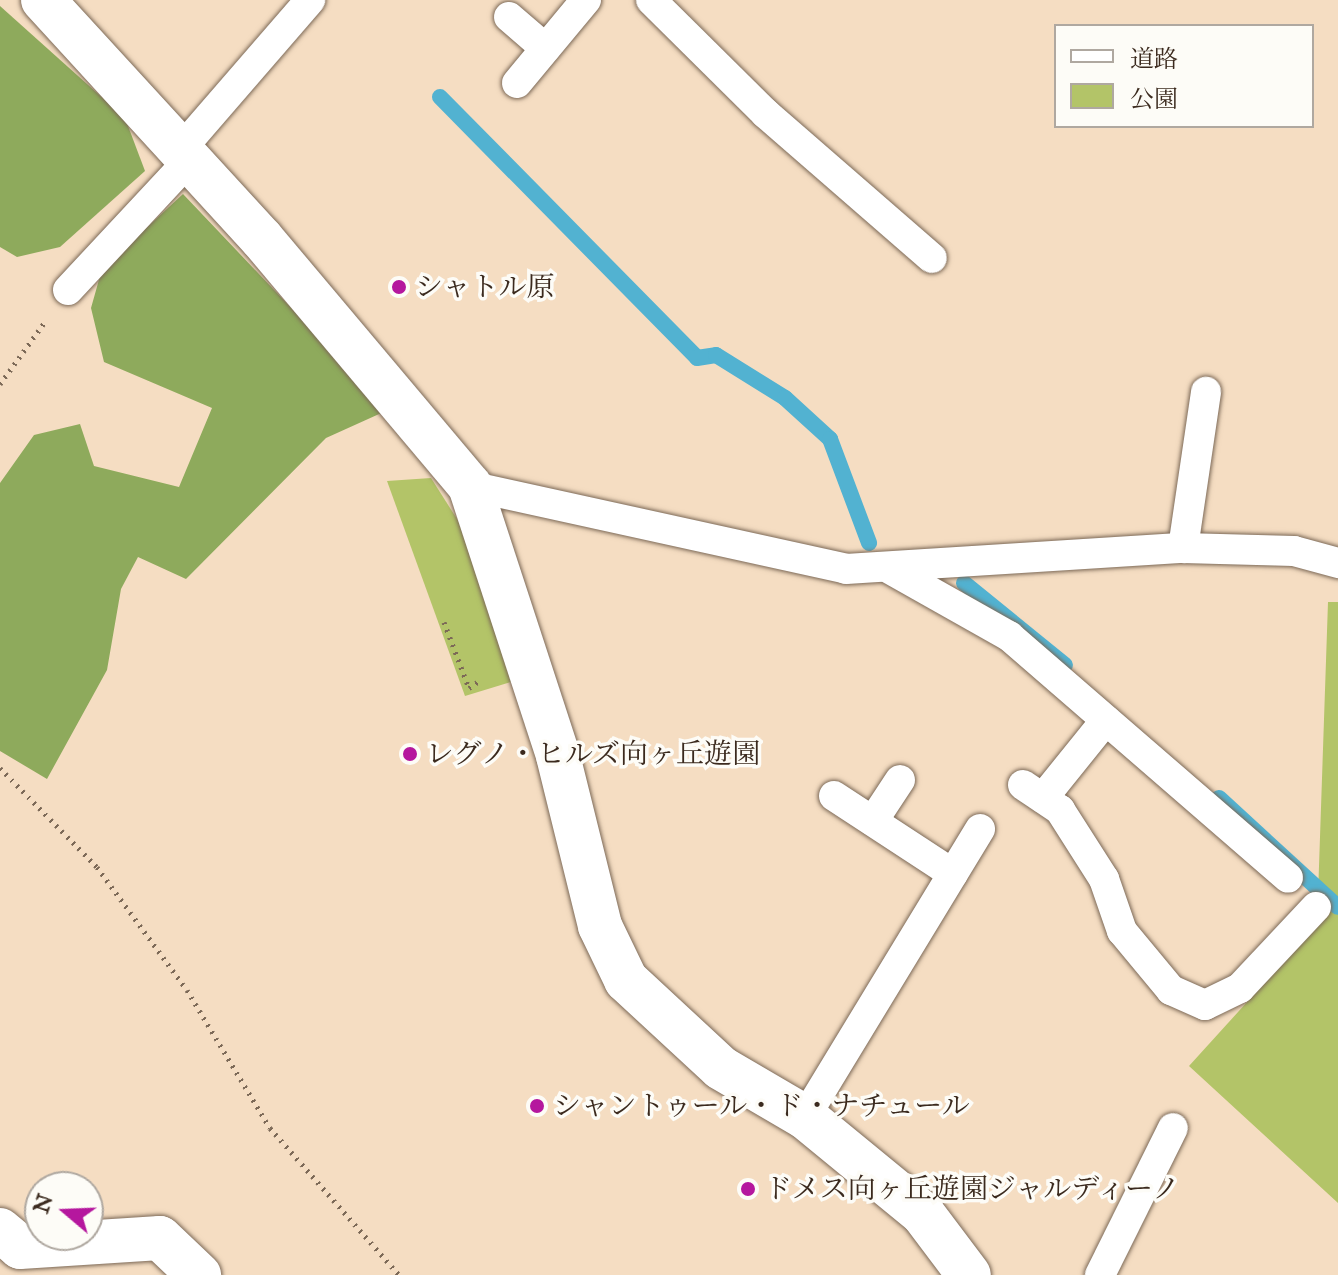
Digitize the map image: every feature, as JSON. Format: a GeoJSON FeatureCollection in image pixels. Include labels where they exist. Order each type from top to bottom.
{"type":"FeatureCollection","features":[{"type":"Feature","properties":{"kind":"street"},"geometry":{"type":"LineString","coordinates":[[43,0],[186,154],[470,486],[558,756],[600,926],[626,980],[721,1068],[805,1117],[923,1214],[969,1275]]}},
{"type":"Feature","properties":{"kind":"street"},"geometry":{"type":"LineString","coordinates":[[0,1230],[20,1247],[160,1238],[199,1275]]}},
{"type":"Feature","properties":{"kind":"lane"},"geometry":{"type":"LineString","coordinates":[[68,290],[186,154],[310,0]]}},
{"type":"Feature","properties":{"kind":"lane"},"geometry":{"type":"LineString","coordinates":[[517,83],[586,0]]}},
{"type":"Feature","properties":{"kind":"lane"},"geometry":{"type":"LineString","coordinates":[[651,0],[765,113],[932,258]]}},
{"type":"Feature","properties":{"kind":"lane"},"geometry":{"type":"LineString","coordinates":[[509,17],[545,48]]}},
{"type":"Feature","properties":{"kind":"lane"},"geometry":{"type":"LineString","coordinates":[[1183,548],[1206,392]]}},
{"type":"Feature","properties":{"kind":"lane"},"geometry":{"type":"LineString","coordinates":[[470,486],[846,569],[1183,548],[1294,551],[1338,563]]}},
{"type":"Feature","properties":{"kind":"lane"},"geometry":{"type":"LineString","coordinates":[[887,568],[1009,636],[1288,878]]}},
{"type":"Feature","properties":{"kind":"lane"},"geometry":{"type":"LineString","coordinates":[[1106,720],[1033,791],[1060,810],[1104,879],[1122,931],[1171,990],[1205,1005],[1240,988],[1316,907]]}},
{"type":"Feature","properties":{"kind":"lane"},"geometry":{"type":"LineString","coordinates":[[873,821],[900,780]]}},
{"type":"Feature","properties":{"kind":"lane"},"geometry":{"type":"LineString","coordinates":[[834,796],[953,874]]}},
{"type":"Feature","properties":{"kind":"lane"},"geometry":{"type":"LineString","coordinates":[[805,1117],[980,829]]}},
{"type":"Feature","properties":{"kind":"lane"},"geometry":{"type":"LineString","coordinates":[[1100,1275],[1173,1128]]}},
{"type":"Feature","properties":{"kind":"path"},"geometry":{"type":"LineString","coordinates":[[0,384],[68,290]]}},
{"type":"Feature","properties":{"kind":"path"},"geometry":{"type":"LineString","coordinates":[[0,768],[97,867],[187,990],[270,1128],[399,1275]]}},
{"type":"Feature","properties":{"kind":"green space"},"geometry":{"type":"Polygon","coordinates":[[[0,6],[125,118],[145,171],[60,247],[17,257],[0,247],[0,6]]]}},
{"type":"Feature","properties":{"kind":"green space"},"geometry":{"type":"Polygon","coordinates":[[[183,194],[388,410],[326,438],[186,579],[138,557],[121,589],[107,670],[47,779],[0,751],[0,483],[34,435],[80,424],[94,466],[179,487],[212,408],[104,362],[91,308],[102,269],[183,194]]]}},
{"type":"Feature","properties":{"kind":"green space"},"geometry":{"type":"Polygon","coordinates":[[[431,478],[464,530],[514,681],[465,696],[387,481],[431,478]]]}},
{"type":"Feature","properties":{"kind":"green space"},"geometry":{"type":"Polygon","coordinates":[[[1328,602],[1338,602],[1338,1203],[1189,1066],[1317,925],[1328,602]]]}},
{"type":"Feature","properties":{"kind":"waterway"},"geometry":{"type":"LineString","coordinates":[[440,97],[697,358],[716,355],[785,398],[830,439],[869,543]]}},
{"type":"Feature","properties":{"kind":"waterway"},"geometry":{"type":"LineString","coordinates":[[964,583],[1065,665]]}},
{"type":"Feature","properties":{"kind":"waterway"},"geometry":{"type":"LineString","coordinates":[[1219,798],[1338,907]]}},
{"type":"Feature","properties":{"kind":"place","name":"シャトル原"},"geometry":{"type":"Point","coordinates":[399,287]}},
{"type":"Feature","properties":{"kind":"place","name":"レグノ・ヒルズ向ヶ丘遊園"},"geometry":{"type":"Point","coordinates":[410,754]}},
{"type":"Feature","properties":{"kind":"place","name":"シャントゥール・ド・ナチュール"},"geometry":{"type":"Point","coordinates":[537,1106]}},
{"type":"Feature","properties":{"kind":"place","name":"ドメス向ヶ丘遊園ジャルディーノ"},"geometry":{"type":"Point","coordinates":[748,1189]}}]}
